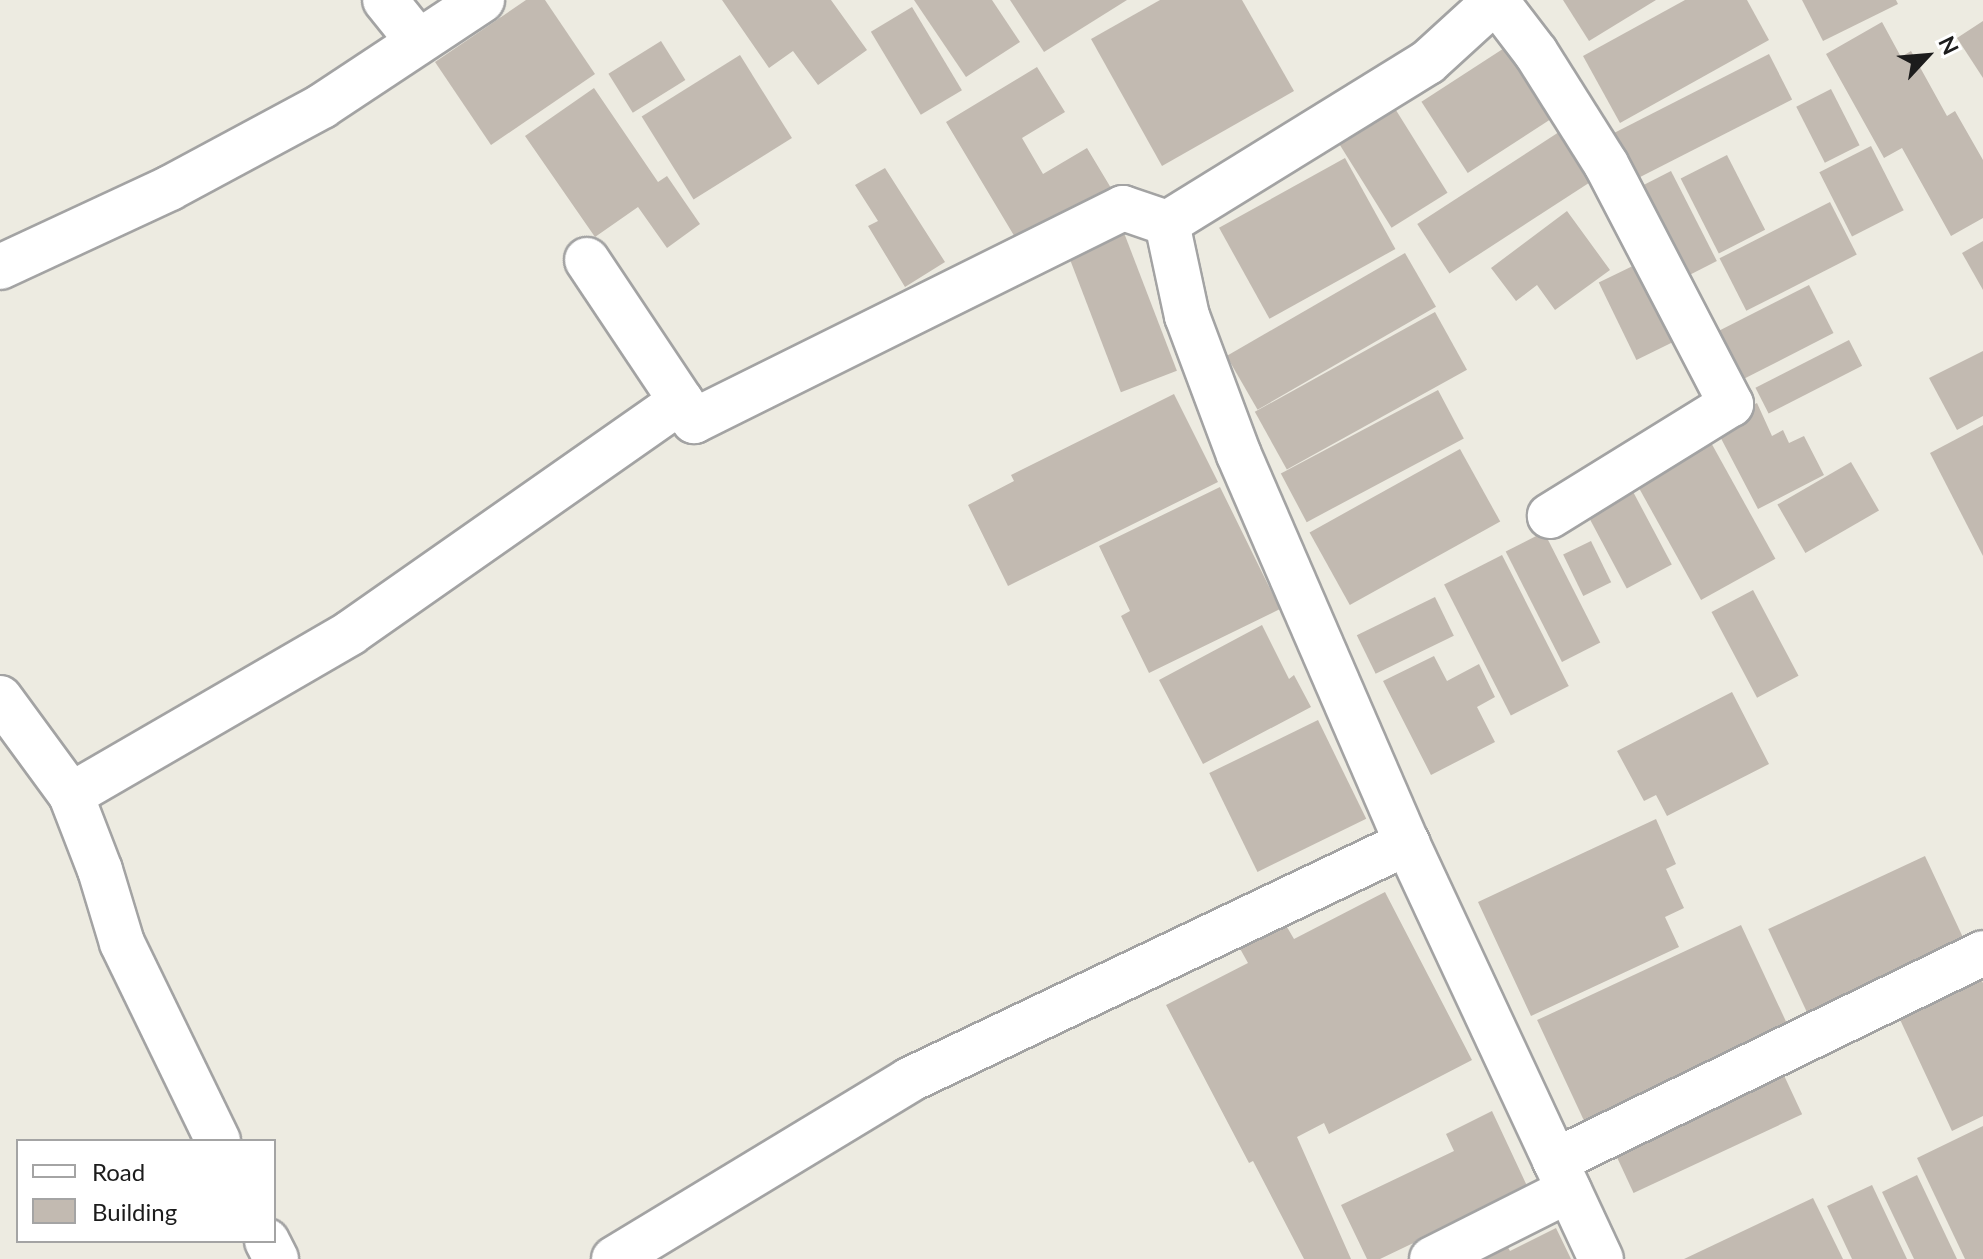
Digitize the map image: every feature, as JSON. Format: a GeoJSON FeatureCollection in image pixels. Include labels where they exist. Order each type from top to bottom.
{"type":"FeatureCollection","features":[{"type":"Feature","properties":{"kind":"street"},"geometry":{"type":"LineString","coordinates":[[385,0],[418,41]]}},
{"type":"Feature","properties":{"kind":"street"},"geometry":{"type":"LineString","coordinates":[[0,267],[170,188],[322,106],[482,0]]}},
{"type":"Feature","properties":{"kind":"street"},"geometry":{"type":"LineString","coordinates":[[1167,223],[1428,62],[1497,1],[1536,53],[1606,164],[1731,404],[1550,516]]}},
{"type":"Feature","properties":{"kind":"street"},"geometry":{"type":"LineString","coordinates":[[587,260],[694,421],[1123,208],[1167,223]]}},
{"type":"Feature","properties":{"kind":"street"},"geometry":{"type":"LineString","coordinates":[[1167,223],[1187,316],[1239,455],[1407,843],[1601,1259]]}},
{"type":"Feature","properties":{"kind":"street"},"geometry":{"type":"LineString","coordinates":[[71,795],[350,633],[681,401]]}},
{"type":"Feature","properties":{"kind":"street"},"geometry":{"type":"LineString","coordinates":[[0,698],[71,795],[100,870],[122,943],[217,1139]]}},
{"type":"Feature","properties":{"kind":"street"},"geometry":{"type":"LineString","coordinates":[[614,1259],[909,1080],[1407,843]]}},
{"type":"Feature","properties":{"kind":"street"},"geometry":{"type":"LineString","coordinates":[[1432,1259],[1562,1176],[1983,953]]}},
{"type":"Feature","properties":{"kind":"building"},"geometry":{"type":"Polygon","coordinates":[[[526,0],[545,0],[595,74],[491,145],[435,62],[526,0]]]}},
{"type":"Feature","properties":{"kind":"building"},"geometry":{"type":"Polygon","coordinates":[[[722,0],[831,0],[867,50],[818,85],[793,51],[769,68],[722,0]]]}},
{"type":"Feature","properties":{"kind":"building"},"geometry":{"type":"Polygon","coordinates":[[[914,0],[992,0],[1020,42],[966,77],[914,0]]]}},
{"type":"Feature","properties":{"kind":"building"},"geometry":{"type":"Polygon","coordinates":[[[1010,0],[1127,0],[1044,52],[1010,0]]]}},
{"type":"Feature","properties":{"kind":"building"},"geometry":{"type":"Polygon","coordinates":[[[1160,0],[1242,0],[1294,91],[1162,166],[1091,39],[1160,0]]]}},
{"type":"Feature","properties":{"kind":"building"},"geometry":{"type":"Polygon","coordinates":[[[1563,0],[1656,0],[1589,41],[1563,0]]]}},
{"type":"Feature","properties":{"kind":"building"},"geometry":{"type":"Polygon","coordinates":[[[1685,0],[1747,0],[1769,40],[1620,123],[1583,56],[1685,0]]]}},
{"type":"Feature","properties":{"kind":"building"},"geometry":{"type":"Polygon","coordinates":[[[1802,0],[1896,0],[1898,4],[1823,41],[1802,0]]]}},
{"type":"Feature","properties":{"kind":"building"},"geometry":{"type":"Polygon","coordinates":[[[912,7],[962,90],[921,115],[871,32],[912,7]]]}},
{"type":"Feature","properties":{"kind":"building"},"geometry":{"type":"Polygon","coordinates":[[[1983,21],[1983,78],[1957,38],[1983,21]]]}},
{"type":"Feature","properties":{"kind":"building"},"geometry":{"type":"Polygon","coordinates":[[[1882,22],[1901,57],[1911,51],[1947,116],[1955,111],[1983,160],[1983,218],[1951,236],[1902,148],[1884,158],[1826,54],[1882,22]]]}},
{"type":"Feature","properties":{"kind":"building"},"geometry":{"type":"Polygon","coordinates":[[[661,41],[685,80],[633,113],[608,74],[661,41]]]}},
{"type":"Feature","properties":{"kind":"building"},"geometry":{"type":"Polygon","coordinates":[[[1512,43],[1558,114],[1468,173],[1421,102],[1512,43]]]}},
{"type":"Feature","properties":{"kind":"building"},"geometry":{"type":"Polygon","coordinates":[[[1769,54],[1792,99],[1636,179],[1613,133],[1769,54]]]}},
{"type":"Feature","properties":{"kind":"building"},"geometry":{"type":"Polygon","coordinates":[[[740,55],[792,138],[694,200],[642,116],[740,55]]]}},
{"type":"Feature","properties":{"kind":"building"},"geometry":{"type":"Polygon","coordinates":[[[1037,67],[1065,112],[1022,138],[1043,174],[1087,148],[1114,193],[1022,249],[946,122],[1037,67]]]}},
{"type":"Feature","properties":{"kind":"building"},"geometry":{"type":"Polygon","coordinates":[[[594,88],[658,182],[667,176],[700,224],[667,248],[638,207],[595,237],[525,136],[594,88]]]}},
{"type":"Feature","properties":{"kind":"building"},"geometry":{"type":"Polygon","coordinates":[[[1831,89],[1860,145],[1825,163],[1796,107],[1831,89]]]}},
{"type":"Feature","properties":{"kind":"building"},"geometry":{"type":"Polygon","coordinates":[[[1394,107],[1448,193],[1392,228],[1338,142],[1394,107]]]}},
{"type":"Feature","properties":{"kind":"building"},"geometry":{"type":"Polygon","coordinates":[[[1559,132],[1591,181],[1449,274],[1417,224],[1559,132]]]}},
{"type":"Feature","properties":{"kind":"building"},"geometry":{"type":"Polygon","coordinates":[[[1871,146],[1904,210],[1852,236],[1819,172],[1871,146]]]}},
{"type":"Feature","properties":{"kind":"building"},"geometry":{"type":"Polygon","coordinates":[[[1727,155],[1765,230],[1719,253],[1681,179],[1727,155]]]}},
{"type":"Feature","properties":{"kind":"building"},"geometry":{"type":"Polygon","coordinates":[[[1345,158],[1395,249],[1269,319],[1219,228],[1345,158]]]}},
{"type":"Feature","properties":{"kind":"building"},"geometry":{"type":"Polygon","coordinates":[[[885,168],[945,262],[905,287],[868,226],[878,221],[855,185],[885,168]]]}},
{"type":"Feature","properties":{"kind":"building"},"geometry":{"type":"Polygon","coordinates":[[[1671,171],[1717,261],[1682,279],[1636,189],[1671,171]]]}},
{"type":"Feature","properties":{"kind":"building"},"geometry":{"type":"Polygon","coordinates":[[[1830,202],[1857,255],[1746,311],[1720,258],[1830,202]]]}},
{"type":"Feature","properties":{"kind":"building"},"geometry":{"type":"Polygon","coordinates":[[[1567,211],[1610,270],[1555,310],[1537,285],[1516,301],[1491,268],[1567,211]]]}},
{"type":"Feature","properties":{"kind":"building"},"geometry":{"type":"Polygon","coordinates":[[[1121,225],[1177,371],[1121,392],[1065,247],[1121,225]]]}},
{"type":"Feature","properties":{"kind":"building"},"geometry":{"type":"Polygon","coordinates":[[[1983,241],[1983,290],[1962,253],[1983,241]]]}},
{"type":"Feature","properties":{"kind":"building"},"geometry":{"type":"Polygon","coordinates":[[[1405,253],[1436,307],[1258,410],[1227,356],[1405,253]]]}},
{"type":"Feature","properties":{"kind":"building"},"geometry":{"type":"Polygon","coordinates":[[[1641,262],[1679,339],[1636,360],[1599,283],[1641,262]]]}},
{"type":"Feature","properties":{"kind":"building"},"geometry":{"type":"Polygon","coordinates":[[[1809,285],[1834,333],[1739,381],[1715,333],[1809,285]]]}},
{"type":"Feature","properties":{"kind":"building"},"geometry":{"type":"Polygon","coordinates":[[[1435,312],[1467,370],[1287,470],[1255,412],[1435,312]]]}},
{"type":"Feature","properties":{"kind":"building"},"geometry":{"type":"Polygon","coordinates":[[[1849,340],[1862,366],[1769,414],[1755,388],[1849,340]]]}},
{"type":"Feature","properties":{"kind":"building"},"geometry":{"type":"Polygon","coordinates":[[[1983,351],[1983,416],[1957,430],[1929,378],[1983,351]]]}},
{"type":"Feature","properties":{"kind":"building"},"geometry":{"type":"Polygon","coordinates":[[[1438,390],[1464,439],[1307,522],[1281,474],[1438,390]]]}},
{"type":"Feature","properties":{"kind":"building"},"geometry":{"type":"Polygon","coordinates":[[[1174,394],[1218,482],[1008,586],[968,505],[1014,481],[1011,475],[1174,394]]]}},
{"type":"Feature","properties":{"kind":"building"},"geometry":{"type":"Polygon","coordinates":[[[1757,403],[1772,436],[1783,430],[1789,443],[1804,436],[1824,475],[1758,509],[1714,425],[1757,403]]]}},
{"type":"Feature","properties":{"kind":"building"},"geometry":{"type":"Polygon","coordinates":[[[1983,425],[1983,556],[1930,453],[1983,425]]]}},
{"type":"Feature","properties":{"kind":"building"},"geometry":{"type":"Polygon","coordinates":[[[1709,439],[1775,559],[1701,600],[1635,480],[1709,439]]]}},
{"type":"Feature","properties":{"kind":"building"},"geometry":{"type":"Polygon","coordinates":[[[1460,449],[1500,522],[1350,605],[1310,532],[1460,449]]]}},
{"type":"Feature","properties":{"kind":"building"},"geometry":{"type":"Polygon","coordinates":[[[1851,462],[1879,510],[1805,553],[1777,504],[1851,462]]]}},
{"type":"Feature","properties":{"kind":"building"},"geometry":{"type":"Polygon","coordinates":[[[1630,486],[1672,565],[1627,589],[1585,510],[1630,486]]]}},
{"type":"Feature","properties":{"kind":"building"},"geometry":{"type":"Polygon","coordinates":[[[1220,487],[1280,609],[1149,673],[1121,616],[1130,611],[1099,546],[1220,487]]]}},
{"type":"Feature","properties":{"kind":"building"},"geometry":{"type":"Polygon","coordinates":[[[1544,532],[1600,642],[1562,662],[1506,552],[1544,532]]]}},
{"type":"Feature","properties":{"kind":"building"},"geometry":{"type":"Polygon","coordinates":[[[1591,541],[1611,582],[1583,596],[1563,555],[1591,541]]]}},
{"type":"Feature","properties":{"kind":"building"},"geometry":{"type":"Polygon","coordinates":[[[1502,555],[1569,686],[1511,715],[1444,585],[1502,555]]]}},
{"type":"Feature","properties":{"kind":"building"},"geometry":{"type":"Polygon","coordinates":[[[1753,590],[1799,676],[1757,698],[1712,612],[1753,590]]]}},
{"type":"Feature","properties":{"kind":"building"},"geometry":{"type":"Polygon","coordinates":[[[1435,597],[1454,636],[1376,674],[1357,635],[1435,597]]]}},
{"type":"Feature","properties":{"kind":"building"},"geometry":{"type":"Polygon","coordinates":[[[1262,625],[1289,679],[1294,675],[1311,707],[1203,764],[1159,680],[1262,625]]]}},
{"type":"Feature","properties":{"kind":"building"},"geometry":{"type":"Polygon","coordinates":[[[1434,656],[1447,681],[1479,664],[1495,697],[1477,707],[1495,742],[1431,775],[1383,681],[1434,656]]]}},
{"type":"Feature","properties":{"kind":"building"},"geometry":{"type":"Polygon","coordinates":[[[1732,692],[1769,764],[1667,816],[1656,795],[1644,801],[1617,751],[1732,692]]]}},
{"type":"Feature","properties":{"kind":"building"},"geometry":{"type":"Polygon","coordinates":[[[1318,720],[1366,819],[1257,872],[1209,773],[1318,720]]]}},
{"type":"Feature","properties":{"kind":"building"},"geometry":{"type":"Polygon","coordinates":[[[1656,819],[1676,864],[1666,869],[1684,908],[1665,917],[1679,947],[1531,1016],[1478,902],[1656,819]]]}},
{"type":"Feature","properties":{"kind":"building"},"geometry":{"type":"Polygon","coordinates":[[[1925,856],[1966,945],[1810,1018],[1768,929],[1925,856]]]}},
{"type":"Feature","properties":{"kind":"building"},"geometry":{"type":"Polygon","coordinates":[[[1385,892],[1472,1060],[1329,1134],[1324,1123],[1297,1137],[1351,1259],[1304,1259],[1253,1161],[1249,1163],[1166,1005],[1248,963],[1238,945],[1284,922],[1294,939],[1385,892]]]}},
{"type":"Feature","properties":{"kind":"building"},"geometry":{"type":"Polygon","coordinates":[[[1741,925],[1788,1027],[1584,1122],[1537,1020],[1741,925]]]}},
{"type":"Feature","properties":{"kind":"building"},"geometry":{"type":"Polygon","coordinates":[[[1978,973],[1983,983],[1983,1116],[1952,1131],[1896,1011],[1978,973]]]}},
{"type":"Feature","properties":{"kind":"building"},"geometry":{"type":"Polygon","coordinates":[[[1781,1069],[1802,1114],[1634,1193],[1612,1148],[1781,1069]]]}},
{"type":"Feature","properties":{"kind":"building"},"geometry":{"type":"Polygon","coordinates":[[[1492,1111],[1528,1188],[1380,1259],[1367,1259],[1341,1205],[1454,1151],[1446,1134],[1492,1111]]]}},
{"type":"Feature","properties":{"kind":"building"},"geometry":{"type":"Polygon","coordinates":[[[1983,1126],[1983,1259],[1965,1259],[1917,1158],[1983,1126]]]}},
{"type":"Feature","properties":{"kind":"building"},"geometry":{"type":"Polygon","coordinates":[[[1917,1175],[1957,1259],[1914,1259],[1882,1192],[1917,1175]]]}},
{"type":"Feature","properties":{"kind":"building"},"geometry":{"type":"Polygon","coordinates":[[[1872,1185],[1907,1259],[1852,1259],[1827,1206],[1872,1185]]]}},
{"type":"Feature","properties":{"kind":"building"},"geometry":{"type":"Polygon","coordinates":[[[1813,1198],[1843,1259],[1684,1259],[1813,1198]]]}},
{"type":"Feature","properties":{"kind":"building"},"geometry":{"type":"Polygon","coordinates":[[[1556,1228],[1571,1259],[1473,1259],[1506,1244],[1510,1251],[1556,1228]]]}}]}
